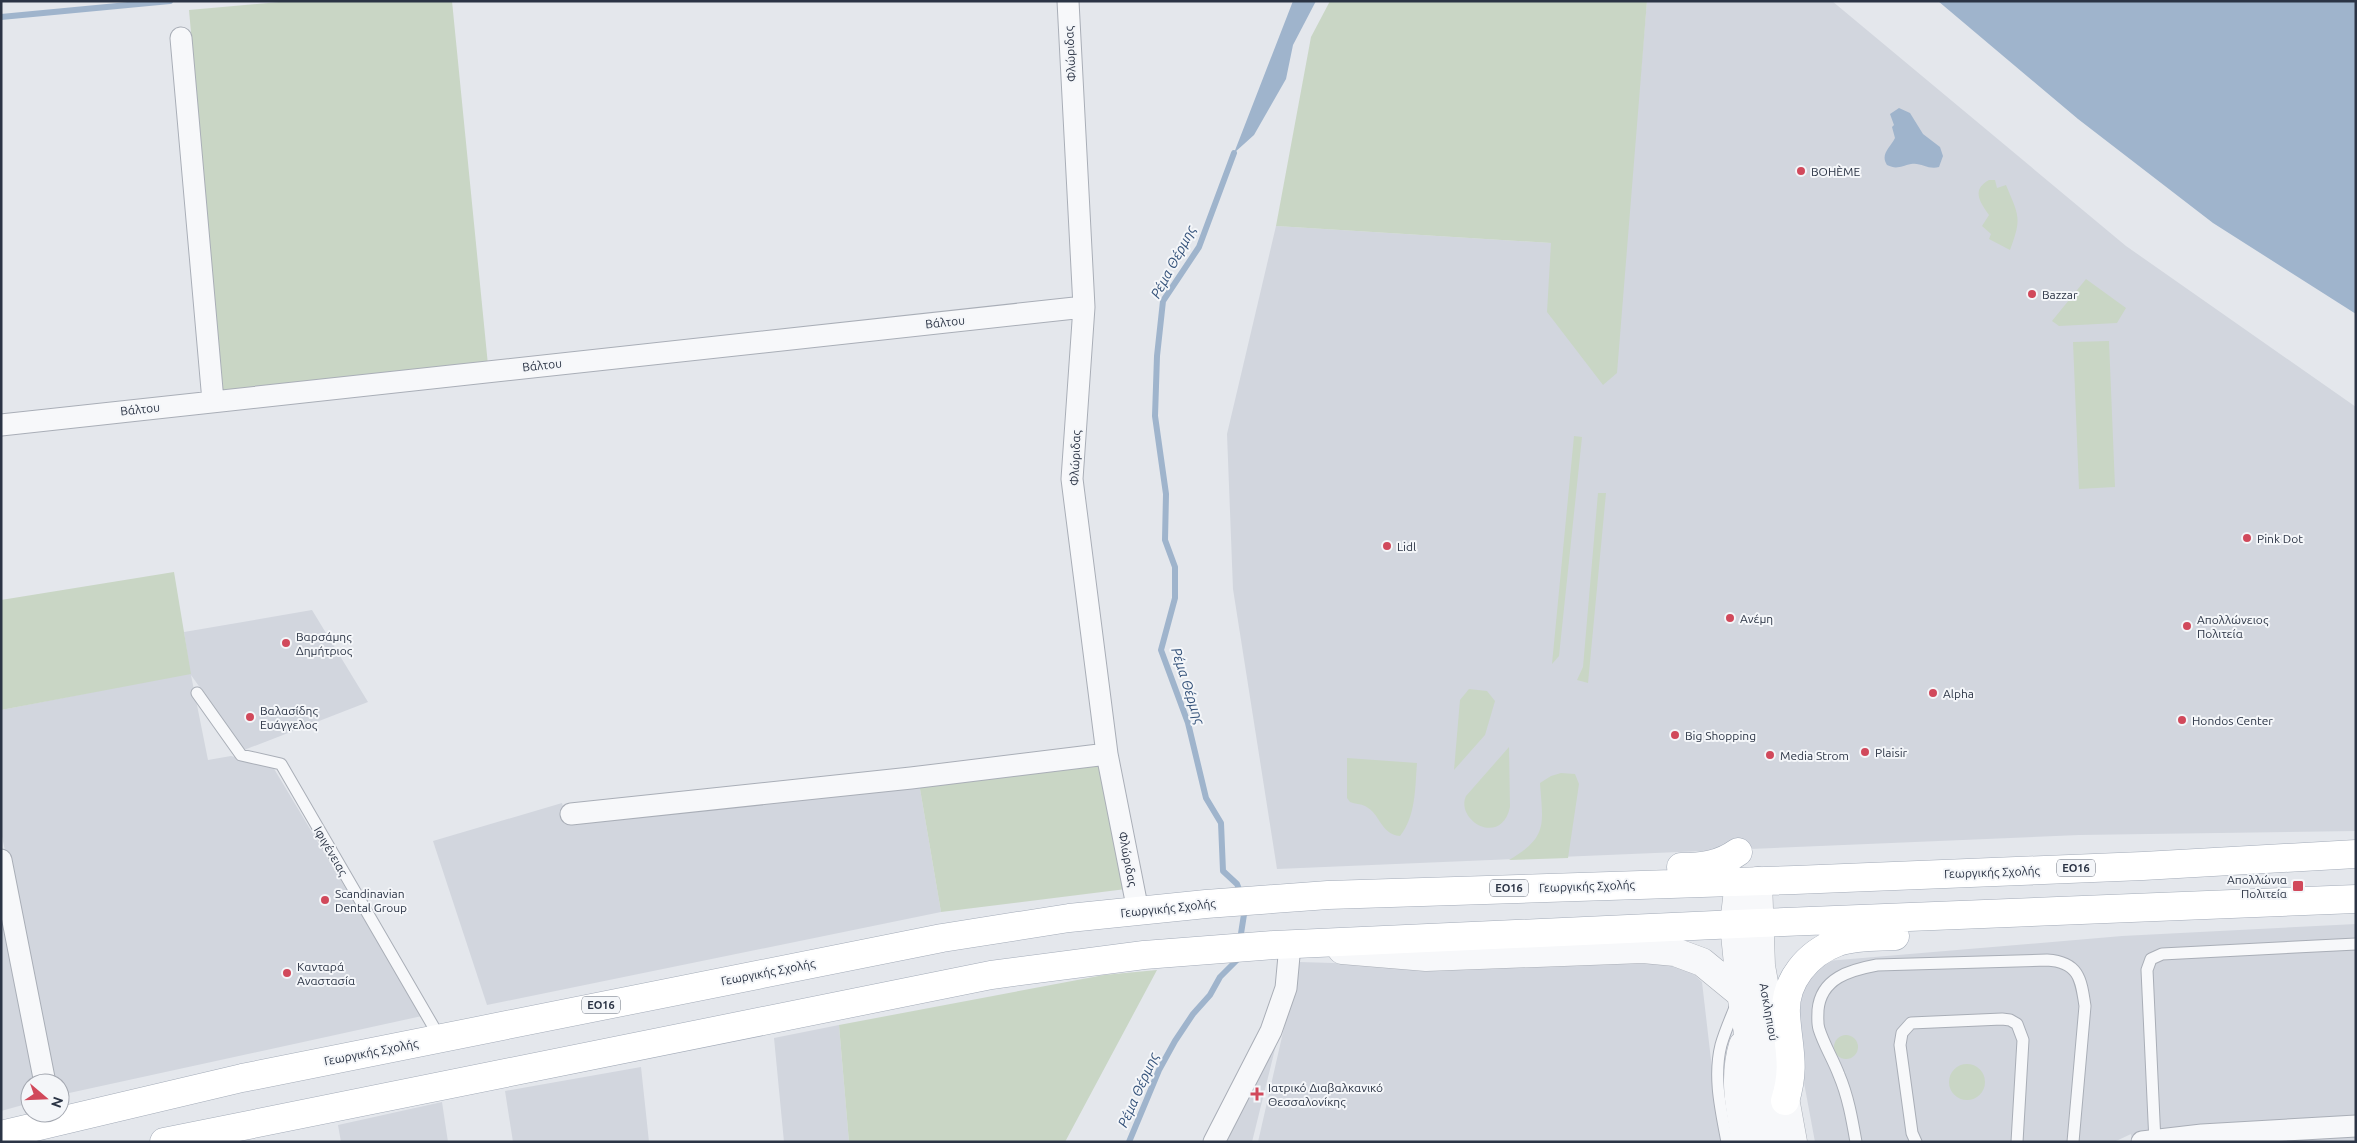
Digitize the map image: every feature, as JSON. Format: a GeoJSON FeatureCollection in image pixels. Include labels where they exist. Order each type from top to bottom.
{"type":"FeatureCollection","features":[{"type":"Feature","properties":{"kind":"main road"},"geometry":{"type":"LineString","coordinates":[[1572,887],[1608,876],[1646,868],[1714,864],[1727,860],[1738,852]]}},
{"type":"Feature","properties":{"kind":"main road","name":"Γεωργικής Σχολής"},"geometry":{"type":"LineString","coordinates":[[164,1142],[990,975],[1075,962],[1750,903],[1795,880],[2133,866],[2356,854]]}},
{"type":"Feature","properties":{"kind":"main road","name":"Γεωργικής Σχολής"},"geometry":{"type":"LineString","coordinates":[[70,1113],[942,938],[1034,922],[1206,904],[1279,898],[1572,887],[1750,903],[2145,908],[2356,899]]}},
{"type":"Feature","properties":{"kind":"main road"},"geometry":{"type":"LineString","coordinates":[[1785,1100],[1792,1081],[1786,1014],[1789,986],[1808,961],[1831,946],[1860,938],[2056,927],[2079,924],[2145,908]]}},
{"type":"Feature","properties":{"kind":"main road","name":"Γεωργικής Σχολής"},"geometry":{"type":"LineString","coordinates":[[1,1135],[35,1123]]}},
{"type":"Feature","properties":{"kind":"street","name":"Φλώριδας"},"geometry":{"type":"LineString","coordinates":[[1068,1],[1084,307],[1072,478],[1106,754],[1138,911]]}},
{"type":"Feature","properties":{"kind":"street"},"geometry":{"type":"LineString","coordinates":[[181,38],[213,401]]}},
{"type":"Feature","properties":{"kind":"street","name":"Βάλτου"},"geometry":{"type":"LineString","coordinates":[[1,425],[1084,307]]}},
{"type":"Feature","properties":{"kind":"street"},"geometry":{"type":"LineString","coordinates":[[571,814],[911,778],[1106,754]]}},
{"type":"Feature","properties":{"kind":"street"},"geometry":{"type":"LineString","coordinates":[[1,860],[43,1073]]}},
{"type":"Feature","properties":{"kind":"street","name":"Ασκληπιού"},"geometry":{"type":"LineString","coordinates":[[1746,1142],[1739,1105],[1737,1079],[1739,1056],[1748,1029],[1741,994],[1750,903]]}},
{"type":"Feature","properties":{"kind":"street","name":"Ασκληπιού"},"geometry":{"type":"LineString","coordinates":[[1750,903],[1793,1142]]}},
{"type":"Feature","properties":{"kind":"street"},"geometry":{"type":"LineString","coordinates":[[1214,1142],[1271,1031],[1286,988],[1282,945],[1426,958],[1643,950],[1675,952],[1702,962],[1741,994]]}},
{"type":"Feature","properties":{"kind":"street"},"geometry":{"type":"LineString","coordinates":[[1748,1029],[1768,1142]]}},
{"type":"Feature","properties":{"kind":"street"},"geometry":{"type":"LineString","coordinates":[[2150,1141],[2356,1126]]}},
{"type":"Feature","properties":{"kind":"lane","name":"Ιφιγένειας"},"geometry":{"type":"LineString","coordinates":[[197,693],[241,755],[281,764],[441,1039]]}},
{"type":"Feature","properties":{"kind":"lane"},"geometry":{"type":"LineString","coordinates":[[2150,1141],[2147,970],[2151,959],[2162,954],[2356,944]]}},
{"type":"Feature","properties":{"kind":"lane"},"geometry":{"type":"LineString","coordinates":[[1856,1142],[1840,1076],[1818,1028],[1819,1003],[1823,992],[1831,981],[1857,969],[1877,965],[2048,960],[2062,962],[2076,971],[2082,988],[2085,1006],[2073,1142]]}},
{"type":"Feature","properties":{"kind":"lane"},"geometry":{"type":"LineString","coordinates":[[1727,1142],[1718,1094],[1718,1068],[1721,1046],[1741,994]]}},
{"type":"Feature","properties":{"kind":"lane"},"geometry":{"type":"LineString","coordinates":[[1916,1142],[1912,1133],[1900,1045],[1905,1029],[1911,1023],[2006,1019],[2017,1024],[2023,1040],[2017,1142]]}},
{"type":"Feature","properties":{"kind":"shaded area"},"geometry":{"type":"Polygon","coordinates":[[[1647,1],[1832,1],[2126,246],[2356,407],[2356,831],[2079,835],[1277,869],[1233,589],[1227,434],[1276,226],[1551,243],[1632,171],[1647,1]]]}},
{"type":"Feature","properties":{"kind":"shaded area"},"geometry":{"type":"Polygon","coordinates":[[[312,610],[368,702],[244,750],[191,675],[208,760],[231,756],[273,767],[422,1016],[70,1093],[70,1073],[49,1073],[1,831],[1,710],[190,673],[184,632],[312,610]]]}},
{"type":"Feature","properties":{"kind":"shaded area"},"geometry":{"type":"Polygon","coordinates":[[[919,783],[941,912],[487,1005],[433,841],[562,803],[567,821],[919,783]]]}},
{"type":"Feature","properties":{"kind":"shaded area"},"geometry":{"type":"Polygon","coordinates":[[[1,890],[38,1073],[20,1073],[20,1106],[1,1111],[1,890]]]}},
{"type":"Feature","properties":{"kind":"shaded area"},"geometry":{"type":"Polygon","coordinates":[[[2356,924],[2356,1142],[2132,1142],[2131,1134],[2114,1142],[1815,1142],[1795,1034],[1798,993],[1809,974],[1827,961],[2122,936],[2356,924]]]}},
{"type":"Feature","properties":{"kind":"shaded area"},"geometry":{"type":"Polygon","coordinates":[[[1645,957],[1689,970],[1702,982],[1723,1142],[1258,1142],[1299,962],[1401,965],[1645,957]]]}},
{"type":"Feature","properties":{"kind":"shaded area"},"geometry":{"type":"Polygon","coordinates":[[[839,1025],[849,1142],[784,1142],[774,1038],[839,1025]]]}},
{"type":"Feature","properties":{"kind":"shaded area","name":"Ιατρικό Διαβαλκανικό Θεσσαλονίκης"},"geometry":{"type":"Polygon","coordinates":[[[1276,1045],[1252,1142],[1226,1142],[1276,1045]]]}},
{"type":"Feature","properties":{"kind":"shaded area"},"geometry":{"type":"Polygon","coordinates":[[[641,1067],[649,1142],[513,1142],[505,1091],[641,1067]]]}},
{"type":"Feature","properties":{"kind":"shaded area"},"geometry":{"type":"Polygon","coordinates":[[[442,1102],[448,1142],[341,1142],[338,1125],[442,1102]]]}},
{"type":"Feature","properties":{"kind":"green space"},"geometry":{"type":"Polygon","coordinates":[[[290,1],[452,1],[488,365],[223,391],[189,10],[290,1]]]}},
{"type":"Feature","properties":{"kind":"green space"},"geometry":{"type":"Polygon","coordinates":[[[1330,1],[1647,1],[1617,373],[1603,385],[1547,312],[1551,243],[1276,226],[1311,37],[1330,1]]]}},
{"type":"Feature","properties":{"kind":"green space"},"geometry":{"type":"Polygon","coordinates":[[[1989,180],[1995,180],[1997,188],[2006,185],[2014,204],[2017,224],[2010,250],[1989,239],[1991,234],[1982,226],[1989,215],[1980,201],[1979,192],[1983,184],[1989,180]]]}},
{"type":"Feature","properties":{"kind":"green space"},"geometry":{"type":"Polygon","coordinates":[[[2086,279],[2126,308],[2117,323],[2059,326],[2052,321],[2086,279]]]}},
{"type":"Feature","properties":{"kind":"green space"},"geometry":{"type":"Polygon","coordinates":[[[2109,341],[2115,487],[2079,489],[2073,342],[2109,341]]]}},
{"type":"Feature","properties":{"kind":"green space"},"geometry":{"type":"Polygon","coordinates":[[[1574,436],[1582,437],[1559,656],[1552,664],[1574,436]]]}},
{"type":"Feature","properties":{"kind":"green space"},"geometry":{"type":"Polygon","coordinates":[[[1598,493],[1606,493],[1588,683],[1577,680],[1583,667],[1598,493]]]}},
{"type":"Feature","properties":{"kind":"green space"},"geometry":{"type":"Polygon","coordinates":[[[174,572],[191,674],[1,710],[1,600],[174,572]]]}},
{"type":"Feature","properties":{"kind":"green space"},"geometry":{"type":"Polygon","coordinates":[[[1469,689],[1487,691],[1495,701],[1485,735],[1454,770],[1460,700],[1469,689]]]}},
{"type":"Feature","properties":{"kind":"green space"},"geometry":{"type":"Polygon","coordinates":[[[1509,747],[1510,807],[1505,819],[1498,826],[1489,828],[1480,826],[1467,814],[1464,805],[1466,796],[1509,747]]]}},
{"type":"Feature","properties":{"kind":"green space"},"geometry":{"type":"Polygon","coordinates":[[[1347,758],[1417,763],[1412,811],[1400,836],[1388,832],[1370,810],[1363,805],[1350,802],[1347,798],[1347,758]]]}},
{"type":"Feature","properties":{"kind":"green space"},"geometry":{"type":"Polygon","coordinates":[[[1102,760],[1126,889],[941,912],[919,783],[1102,760]]]}},
{"type":"Feature","properties":{"kind":"green space"},"geometry":{"type":"Polygon","coordinates":[[[1561,773],[1575,774],[1579,784],[1568,858],[1509,860],[1522,852],[1537,837],[1542,820],[1540,783],[1551,776],[1561,773]]]}},
{"type":"Feature","properties":{"kind":"green space"},"geometry":{"type":"Polygon","coordinates":[[[1157,970],[1065,1142],[849,1142],[839,1025],[1104,975],[1157,970]]]}},
{"type":"Feature","properties":{"kind":"green space"},"geometry":{"type":"Polygon","coordinates":[[[1846,1035],[1855,1038],[1858,1047],[1855,1056],[1846,1059],[1837,1056],[1834,1047],[1837,1038],[1846,1035]]]}},
{"type":"Feature","properties":{"kind":"green space"},"geometry":{"type":"Polygon","coordinates":[[[1967,1064],[1980,1069],[1985,1082],[1980,1095],[1967,1100],[1954,1095],[1949,1082],[1954,1069],[1967,1064]]]}},
{"type":"Feature","properties":{"kind":"water"},"geometry":{"type":"Polygon","coordinates":[[[1293,1],[1316,1],[1293,45],[1286,79],[1254,135],[1234,153],[1293,1]]]}},
{"type":"Feature","properties":{"kind":"water"},"geometry":{"type":"Polygon","coordinates":[[[1938,1],[2356,1],[2356,314],[2213,223],[2078,119],[1938,1]]]}},
{"type":"Feature","properties":{"kind":"water"},"geometry":{"type":"Polygon","coordinates":[[[1899,108],[1910,113],[1923,134],[1940,147],[1943,156],[1939,167],[1931,168],[1918,164],[1896,167],[1887,165],[1885,154],[1895,138],[1892,127],[1894,125],[1890,114],[1899,108]]]}},
{"type":"Feature","properties":{"kind":"waterway"},"geometry":{"type":"LineString","coordinates":[[1,17],[170,1]]}},
{"type":"Feature","properties":{"kind":"waterway","name":"Ρέμα Θέρμης"},"geometry":{"type":"LineString","coordinates":[[1234,153],[1199,247],[1163,301],[1157,356],[1155,416],[1166,494],[1165,540],[1175,567],[1175,598],[1161,650],[1188,723],[1206,798],[1221,823],[1223,871],[1237,884],[1241,894]]}},
{"type":"Feature","properties":{"kind":"waterway","name":"Ρέμα Θέρμης"},"geometry":{"type":"LineString","coordinates":[[1240,940],[1245,908]]}},
{"type":"Feature","properties":{"kind":"waterway","name":"Ρέμα Θέρμης"},"geometry":{"type":"LineString","coordinates":[[1129,1142],[1159,1070],[1175,1041],[1193,1014],[1210,995],[1220,977],[1237,960],[1238,955]]}},
{"type":"Feature","properties":{"kind":"place","name":"BOHÈME"},"geometry":{"type":"Point","coordinates":[1801,171]}},
{"type":"Feature","properties":{"kind":"place","name":"Bazzar"},"geometry":{"type":"Point","coordinates":[2032,294]}},
{"type":"Feature","properties":{"kind":"place","name":"Pink Dot"},"geometry":{"type":"Point","coordinates":[2247,538]}},
{"type":"Feature","properties":{"kind":"place","name":"Lidl"},"geometry":{"type":"Point","coordinates":[1387,546]}},
{"type":"Feature","properties":{"kind":"place","name":"Ανέμη"},"geometry":{"type":"Point","coordinates":[1730,618]}},
{"type":"Feature","properties":{"kind":"place","name":"Απολλώνειος Πολιτεία"},"geometry":{"type":"Point","coordinates":[2187,626]}},
{"type":"Feature","properties":{"kind":"place","name":"Βαρσάμης Δημήτριος"},"geometry":{"type":"Point","coordinates":[286,643]}},
{"type":"Feature","properties":{"kind":"place","name":"Alpha"},"geometry":{"type":"Point","coordinates":[1933,693]}},
{"type":"Feature","properties":{"kind":"place","name":"Βαλασίδης Ευάγγελος"},"geometry":{"type":"Point","coordinates":[250,717]}},
{"type":"Feature","properties":{"kind":"place","name":"Hondos Center"},"geometry":{"type":"Point","coordinates":[2182,720]}},
{"type":"Feature","properties":{"kind":"place","name":"Big Shopping"},"geometry":{"type":"Point","coordinates":[1675,735]}},
{"type":"Feature","properties":{"kind":"place","name":"Plaisir"},"geometry":{"type":"Point","coordinates":[1865,752]}},
{"type":"Feature","properties":{"kind":"place","name":"Media Strom"},"geometry":{"type":"Point","coordinates":[1770,755]}},
{"type":"Feature","properties":{"kind":"place","name":"Απολλώνια Πολιτεία"},"geometry":{"type":"Point","coordinates":[2298,886]}},
{"type":"Feature","properties":{"kind":"place","name":"Scandinavian Dental Group"},"geometry":{"type":"Point","coordinates":[325,900]}},
{"type":"Feature","properties":{"kind":"place","name":"Κανταρά Αναστασία"},"geometry":{"type":"Point","coordinates":[287,973]}},
{"type":"Feature","properties":{"kind":"place","name":"Ιατρικό Διαβαλκανικό Θεσσαλονίκης"},"geometry":{"type":"Point","coordinates":[1257,1094]}}]}
